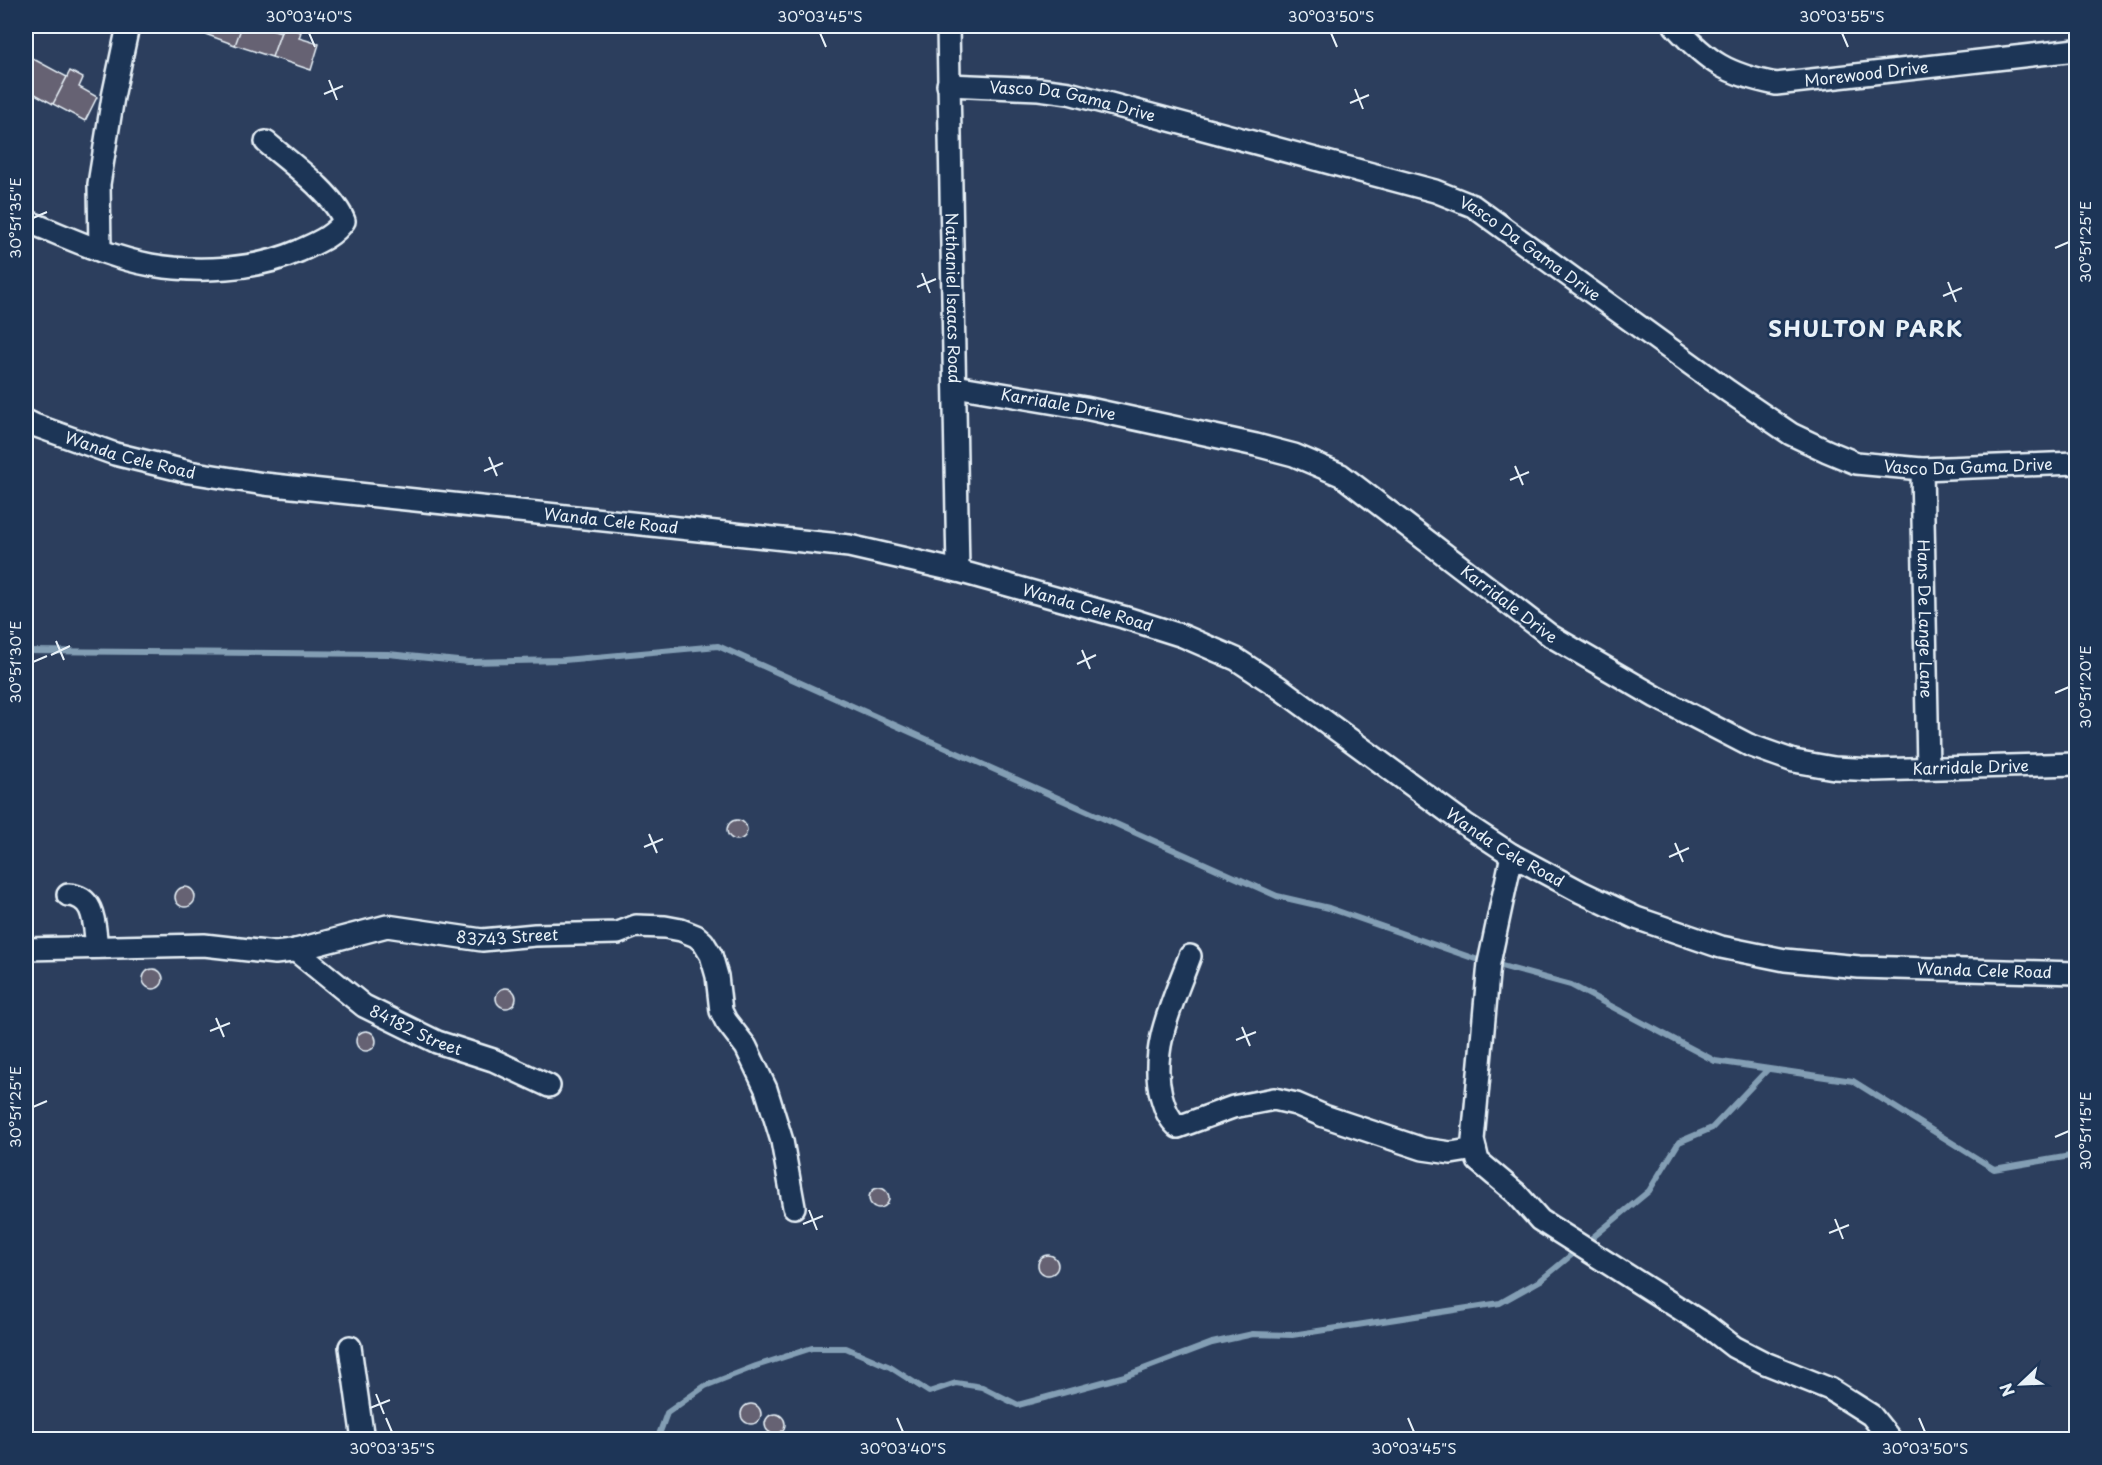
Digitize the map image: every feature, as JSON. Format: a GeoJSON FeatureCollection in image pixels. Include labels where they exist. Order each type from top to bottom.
{"type":"FeatureCollection","features":[{"type":"Feature","properties":{"kind":"street"},"geometry":{"type":"LineString","coordinates":[[100,250],[99,184],[112,97],[128,26]]}},
{"type":"Feature","properties":{"kind":"street","name":"Nathaniel Isaacs Road"},"geometry":{"type":"LineString","coordinates":[[948,26],[958,571]]}},
{"type":"Feature","properties":{"kind":"street","name":"Morewood Drive"},"geometry":{"type":"LineString","coordinates":[[1675,26],[1693,45],[1721,68],[1750,79],[1776,84],[2076,50]]}},
{"type":"Feature","properties":{"kind":"street","name":"Vasco Da Gama Drive"},"geometry":{"type":"LineString","coordinates":[[948,85],[1039,89],[1069,93],[1445,194],[1473,206],[1791,434],[1856,463],[1922,469],[2076,463]]}},
{"type":"Feature","properties":{"kind":"street"},"geometry":{"type":"LineString","coordinates":[[26,221],[100,250],[151,265],[214,270],[246,266],[285,257],[323,240],[338,230],[344,221],[340,210],[330,199],[266,142]]}},
{"type":"Feature","properties":{"kind":"street","name":"Karridale Drive"},"geometry":{"type":"LineString","coordinates":[[955,386],[1085,408],[1294,455],[1341,475],[1551,636],[1656,697],[1749,745],[1794,761],[1834,768],[1875,770],[2076,764]]}},
{"type":"Feature","properties":{"kind":"street","name":"Wanda Cele Road"},"geometry":{"type":"LineString","coordinates":[[26,420],[34,425],[115,454],[189,472],[264,484],[849,546],[958,571],[1183,636],[1236,659],[1277,686],[1465,824],[1512,855],[1636,918],[1721,946],[1785,960],[1859,967],[2076,973]]}},
{"type":"Feature","properties":{"kind":"street","name":"Hans De Lange Lane"},"geometry":{"type":"LineString","coordinates":[[1922,469],[1928,768]]}},
{"type":"Feature","properties":{"kind":"street"},"geometry":{"type":"LineString","coordinates":[[1512,855],[1489,963],[1473,1140],[1478,1161],[1516,1193],[1540,1220],[1707,1326],[1734,1347],[1765,1363],[1830,1389],[1871,1415],[1891,1440]]}},
{"type":"Feature","properties":{"kind":"street"},"geometry":{"type":"LineString","coordinates":[[68,895],[82,898],[92,909],[97,947]]}},
{"type":"Feature","properties":{"kind":"street","name":"83743 Street"},"geometry":{"type":"LineString","coordinates":[[26,949],[204,945],[275,953],[296,950],[387,926],[482,940],[535,935],[618,933],[636,926],[681,930],[696,936],[711,955],[717,976],[721,1011],[746,1047],[766,1089],[782,1141],[794,1207]]}},
{"type":"Feature","properties":{"kind":"street","name":"84182 Street"},"geometry":{"type":"LineString","coordinates":[[296,950],[364,1006],[437,1042],[493,1060],[549,1086]]}},
{"type":"Feature","properties":{"kind":"street"},"geometry":{"type":"LineString","coordinates":[[1190,956],[1169,1013],[1158,1057],[1157,1078],[1165,1108],[1169,1119],[1178,1127],[1233,1107],[1274,1099],[1296,1104],[1324,1116],[1424,1149],[1451,1153],[1475,1149]]}},
{"type":"Feature","properties":{"kind":"street"},"geometry":{"type":"LineString","coordinates":[[350,1347],[363,1440]]}},
{"type":"Feature","properties":{"kind":"building"},"geometry":{"type":"Polygon","coordinates":[[[202,26],[242,26],[235,45],[200,32],[202,26]]]}},
{"type":"Feature","properties":{"kind":"building"},"geometry":{"type":"Polygon","coordinates":[[[242,26],[261,26],[281,32],[272,57],[235,45],[242,26]]]}},
{"type":"Feature","properties":{"kind":"building"},"geometry":{"type":"Polygon","coordinates":[[[283,26],[301,32],[299,38],[319,44],[311,70],[272,57],[283,26]]]}},
{"type":"Feature","properties":{"kind":"building"},"geometry":{"type":"Polygon","coordinates":[[[26,55],[67,77],[53,104],[26,89],[26,55]]]}},
{"type":"Feature","properties":{"kind":"building"},"geometry":{"type":"Polygon","coordinates":[[[70,71],[83,78],[79,87],[97,97],[85,121],[53,104],[70,71]]]}},
{"type":"Feature","properties":{"kind":"building"},"geometry":{"type":"Polygon","coordinates":[[[737,820],[744,823],[747,830],[744,837],[737,840],[730,837],[727,830],[730,823],[737,820]]]}},
{"type":"Feature","properties":{"kind":"building"},"geometry":{"type":"Polygon","coordinates":[[[185,887],[192,890],[195,897],[192,904],[185,907],[178,904],[175,897],[178,890],[185,887]]]}},
{"type":"Feature","properties":{"kind":"building"},"geometry":{"type":"Polygon","coordinates":[[[153,969],[160,972],[163,979],[160,986],[153,989],[146,986],[143,979],[146,972],[153,969]]]}},
{"type":"Feature","properties":{"kind":"building"},"geometry":{"type":"Polygon","coordinates":[[[506,988],[513,991],[516,998],[513,1005],[506,1008],[499,1005],[496,998],[499,991],[506,988]]]}},
{"type":"Feature","properties":{"kind":"building"},"geometry":{"type":"Polygon","coordinates":[[[366,1031],[373,1034],[376,1041],[373,1048],[366,1051],[359,1048],[356,1041],[359,1034],[366,1031]]]}},
{"type":"Feature","properties":{"kind":"building"},"geometry":{"type":"Polygon","coordinates":[[[879,1188],[886,1191],[889,1198],[886,1205],[879,1208],[872,1205],[869,1198],[872,1191],[879,1188]]]}},
{"type":"Feature","properties":{"kind":"building"},"geometry":{"type":"Polygon","coordinates":[[[1048,1255],[1055,1258],[1058,1265],[1055,1272],[1048,1275],[1041,1272],[1038,1265],[1041,1258],[1048,1255]]]}},
{"type":"Feature","properties":{"kind":"building"},"geometry":{"type":"Polygon","coordinates":[[[751,1404],[758,1407],[761,1414],[758,1421],[751,1424],[744,1421],[741,1414],[744,1407],[751,1404]]]}},
{"type":"Feature","properties":{"kind":"building"},"geometry":{"type":"Polygon","coordinates":[[[775,1414],[782,1417],[785,1424],[782,1431],[775,1434],[768,1431],[765,1424],[768,1417],[775,1414]]]}},
{"type":"Feature","properties":{"kind":"waterway"},"geometry":{"type":"LineString","coordinates":[[26,651],[388,654],[468,662],[564,660],[718,646],[1277,896],[1329,908],[1484,962]]}},
{"type":"Feature","properties":{"kind":"waterway"},"geometry":{"type":"LineString","coordinates":[[1494,964],[1571,985],[1715,1061],[1853,1081],[1994,1169],[2076,1155]]}},
{"type":"Feature","properties":{"kind":"waterway"},"geometry":{"type":"LineString","coordinates":[[657,1440],[667,1413],[705,1386],[812,1348],[846,1348],[890,1367],[929,1392],[956,1383],[982,1387],[1018,1405],[1125,1376],[1212,1343],[1253,1334],[1292,1335],[1500,1303],[1541,1280],[1649,1191],[1679,1142],[1712,1128],[1768,1069]]}},
{"type":"Feature","properties":{"kind":"district","name":"SHULTON PARK"},"geometry":{"type":"Point","coordinates":[1866,329]}}]}
